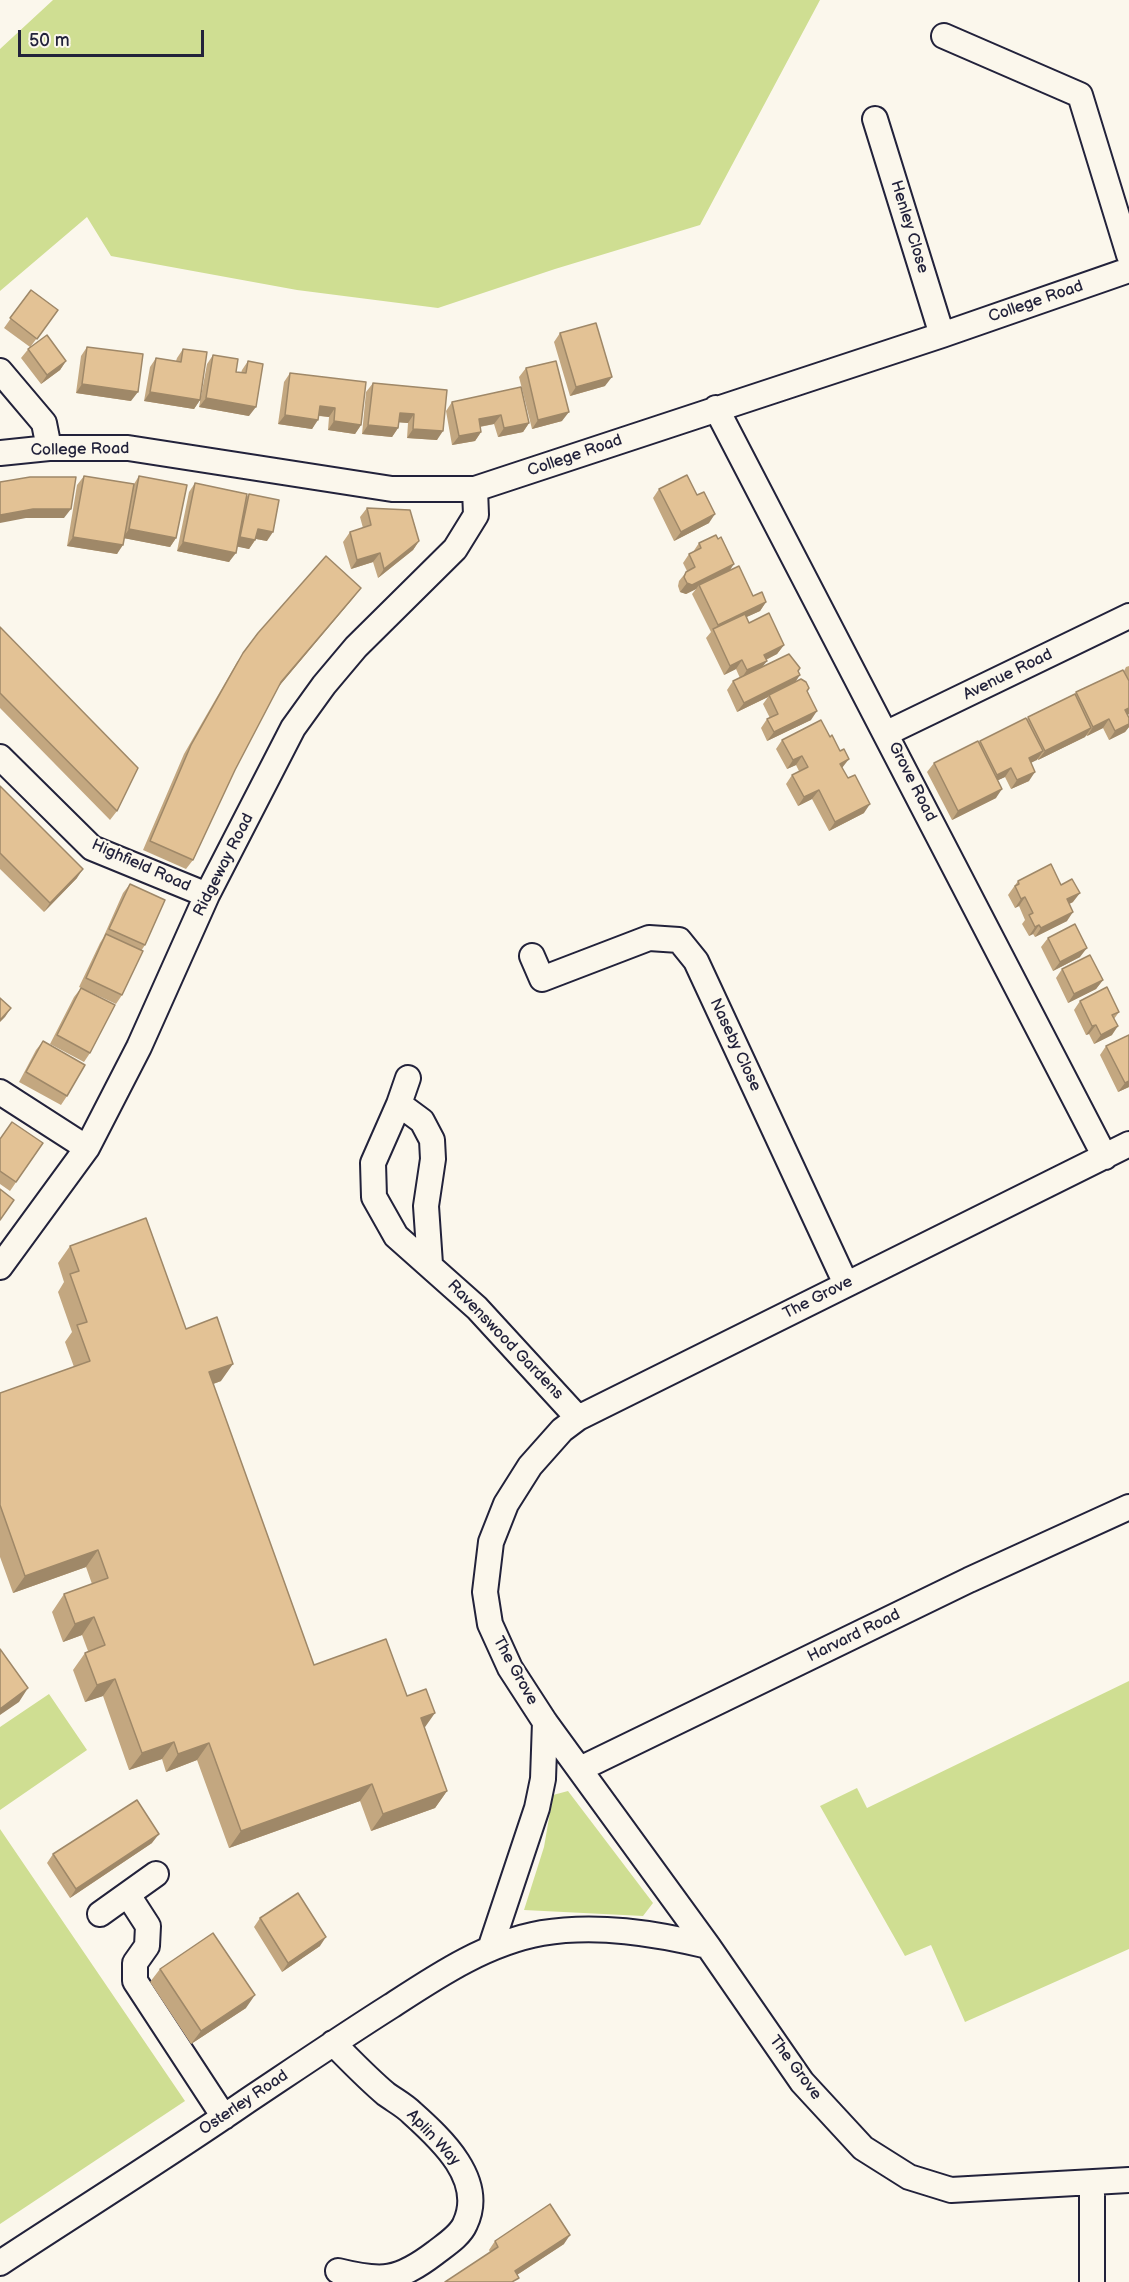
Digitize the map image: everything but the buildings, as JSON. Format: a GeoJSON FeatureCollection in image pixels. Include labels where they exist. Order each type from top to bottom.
{"type":"FeatureCollection","features":[{"type":"Feature","properties":{"kind":"street"},"geometry":{"type":"LineString","coordinates":[[944,36],[1080,95],[1129,255]]}},
{"type":"Feature","properties":{"kind":"street","name":"Henley Close"},"geometry":{"type":"LineString","coordinates":[[875,119],[942,335]]}},
{"type":"Feature","properties":{"kind":"street","name":"College Road"},"geometry":{"type":"LineString","coordinates":[[0,453],[49,448],[128,448],[392,489],[475,489],[942,335],[1129,270]]}},
{"type":"Feature","properties":{"kind":"street"},"geometry":{"type":"LineString","coordinates":[[0,370],[44,423],[49,448]]}},
{"type":"Feature","properties":{"kind":"street","name":"Grove Road"},"geometry":{"type":"LineString","coordinates":[[716,408],[887,733],[1105,1157]]}},
{"type":"Feature","properties":{"kind":"street","name":"Ridgeway Road"},"geometry":{"type":"LineString","coordinates":[[0,1267],[87,1148],[139,1047],[207,895],[293,728],[356,646],[455,549],[476,515],[475,489]]}},
{"type":"Feature","properties":{"kind":"street","name":"Avenue Road"},"geometry":{"type":"LineString","coordinates":[[887,733],[1129,616]]}},
{"type":"Feature","properties":{"kind":"street","name":"Highfield Road"},"geometry":{"type":"LineString","coordinates":[[0,757],[92,848],[207,895]]}},
{"type":"Feature","properties":{"kind":"street","name":"Naseby Close"},"geometry":{"type":"LineString","coordinates":[[532,956],[534,981],[649,938],[679,940],[696,961],[846,1284]]}},
{"type":"Feature","properties":{"kind":"street","name":"Ravenswood Gardens"},"geometry":{"type":"LineString","coordinates":[[408,1078],[373,1163],[374,1197],[396,1236],[477,1308],[578,1418]]}},
{"type":"Feature","properties":{"kind":"street"},"geometry":{"type":"LineString","coordinates":[[0,1092],[87,1148]]}},
{"type":"Feature","properties":{"kind":"street"},"geometry":{"type":"LineString","coordinates":[[399,1104],[422,1121],[432,1140],[433,1159],[426,1206],[430,1264]]}},
{"type":"Feature","properties":{"kind":"street","name":"The Grove"},"geometry":{"type":"LineString","coordinates":[[1129,1144],[578,1418],[562,1430],[530,1466],[506,1504],[491,1542],[485,1592],[490,1624],[510,1668],[545,1722],[708,1946],[802,2082],[863,2148],[909,2177],[951,2190],[1129,2180]]}},
{"type":"Feature","properties":{"kind":"street","name":"Harvard Road"},"geometry":{"type":"LineString","coordinates":[[580,1769],[969,1580],[1129,1507]]}},
{"type":"Feature","properties":{"kind":"street"},"geometry":{"type":"LineString","coordinates":[[490,1949],[537,1808],[543,1779],[545,1722]]}},
{"type":"Feature","properties":{"kind":"street"},"geometry":{"type":"LineString","coordinates":[[100,1914],[156,1874]]}},
{"type":"Feature","properties":{"kind":"street"},"geometry":{"type":"LineString","coordinates":[[128,1895],[148,1926],[147,1946],[135,1963],[135,1982],[224,2117]]}},
{"type":"Feature","properties":{"kind":"street","name":"Osterley Road"},"geometry":{"type":"LineString","coordinates":[[0,2264],[420,1987],[490,1949],[541,1934],[610,1929],[681,1939],[708,1946]]}},
{"type":"Feature","properties":{"kind":"street","name":"Aplin Way"},"geometry":{"type":"LineString","coordinates":[[333,2043],[372,2081],[411,2111],[454,2155],[464,2170],[470,2205],[465,2226],[448,2243],[417,2266],[383,2278],[367,2279],[338,2271]]}},
{"type":"Feature","properties":{"kind":"street"},"geometry":{"type":"LineString","coordinates":[[1092,2183],[1092,2282]]}},
{"type":"Feature","properties":{"kind":"street"},"geometry":{"type":"LineString","coordinates":[[0,2264],[12,2282]]}},
{"type":"Feature","properties":{"kind":"green space"},"geometry":{"type":"Polygon","coordinates":[[[53,0],[820,0],[700,225],[555,269],[438,308],[297,290],[111,256],[87,217],[0,291],[0,49],[53,0]]]}},
{"type":"Feature","properties":{"kind":"green space"},"geometry":{"type":"Polygon","coordinates":[[[1129,1681],[1129,1949],[965,2022],[931,1945],[905,1956],[820,1806],[857,1788],[867,1808],[1129,1681]]]}},
{"type":"Feature","properties":{"kind":"green space"},"geometry":{"type":"Polygon","coordinates":[[[49,1694],[87,1750],[0,1810],[0,1727],[49,1694]]]}},
{"type":"Feature","properties":{"kind":"green space"},"geometry":{"type":"Polygon","coordinates":[[[568,1791],[653,1903],[643,1916],[524,1910],[544,1847],[553,1795],[568,1791]]]}},
{"type":"Feature","properties":{"kind":"green space"},"geometry":{"type":"Polygon","coordinates":[[[0,1829],[185,2101],[0,2224],[0,1829]]]}}]}
